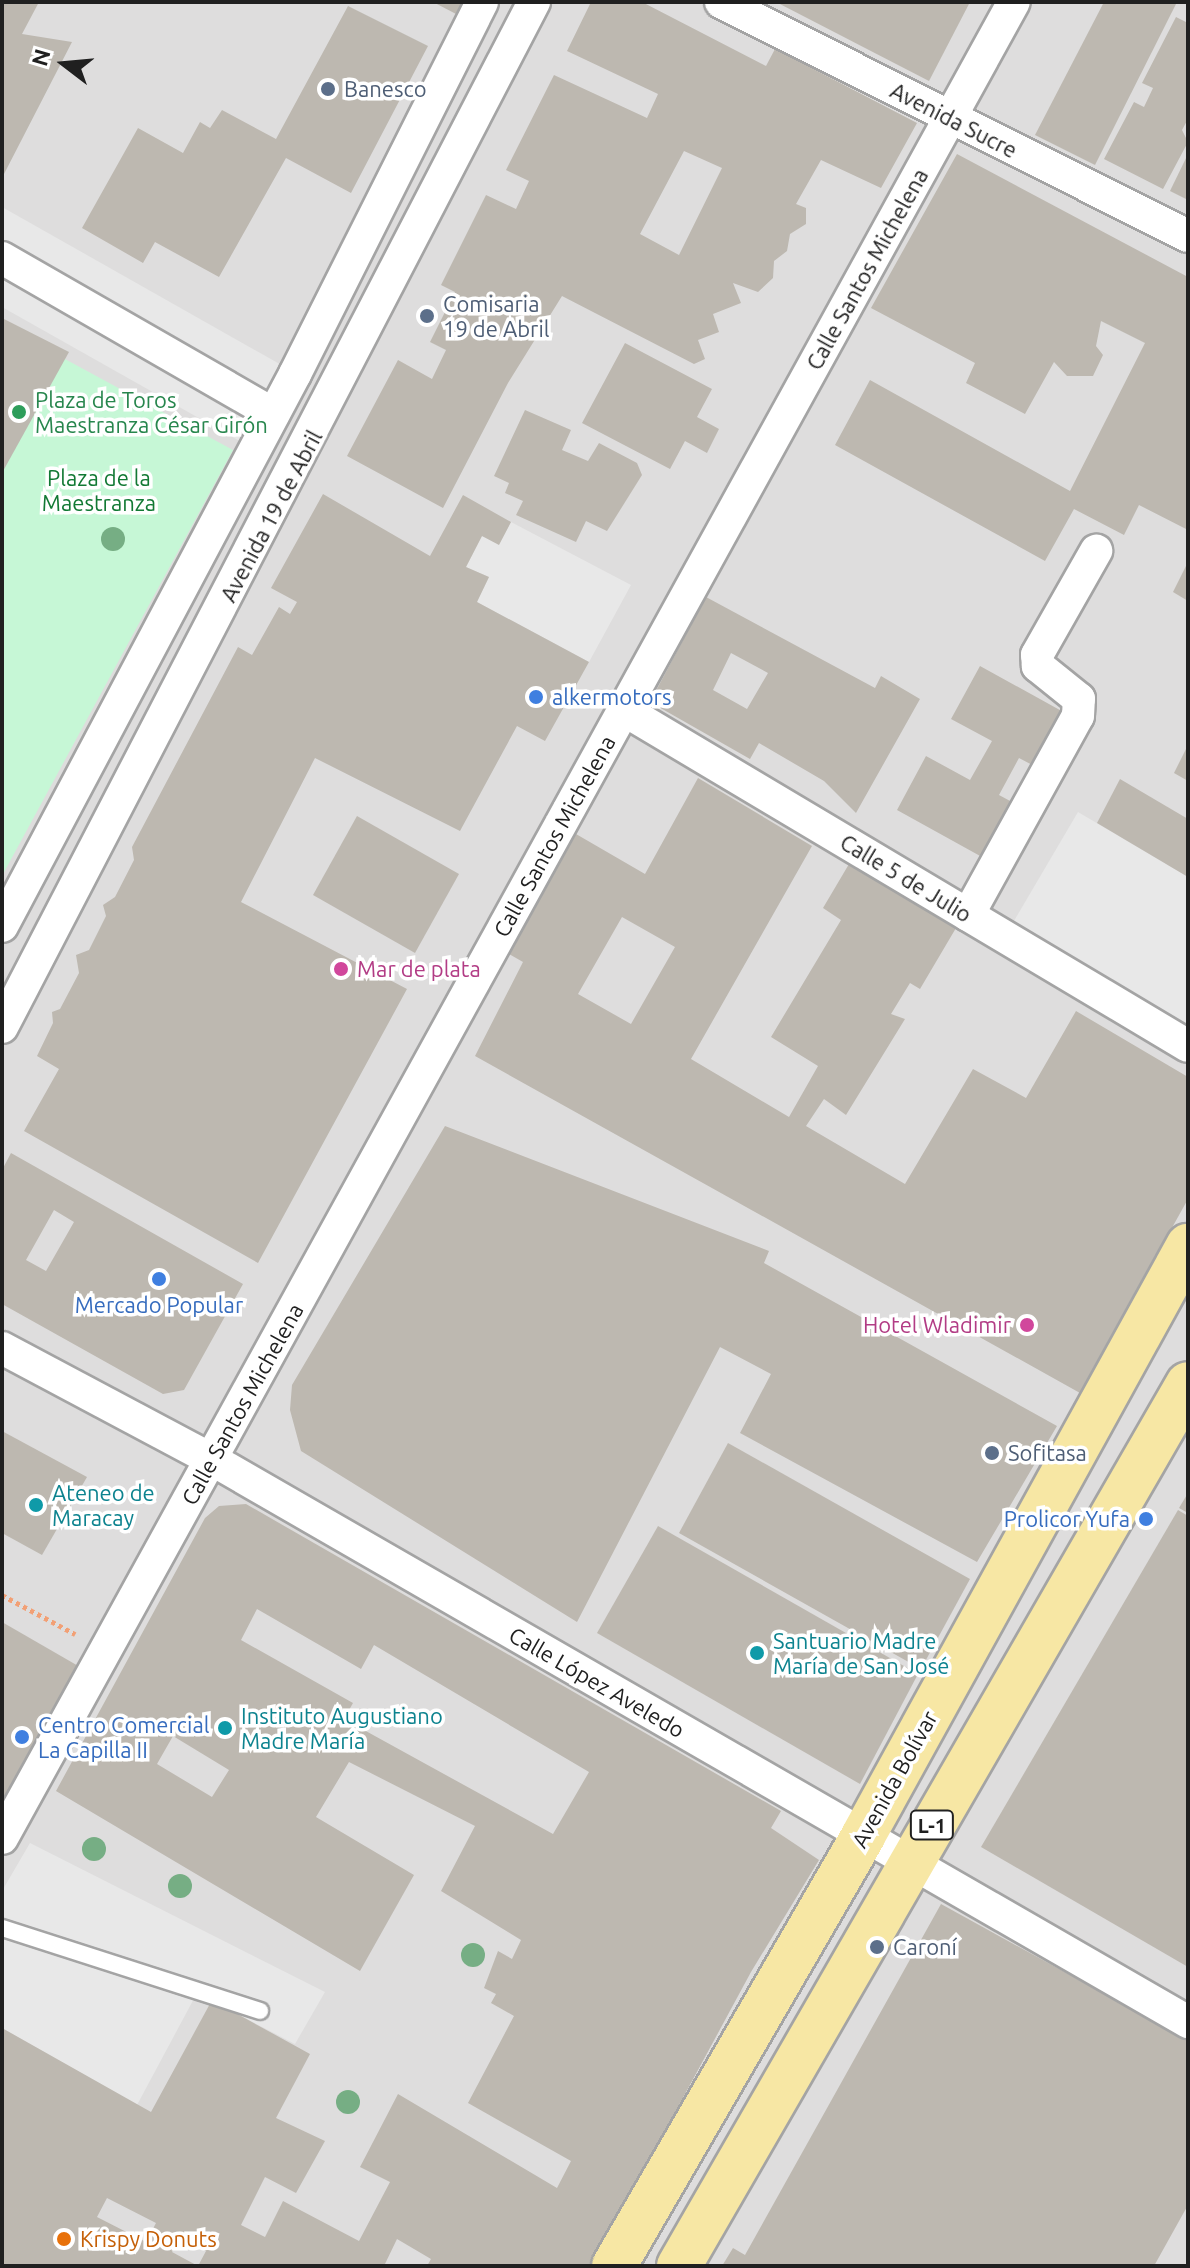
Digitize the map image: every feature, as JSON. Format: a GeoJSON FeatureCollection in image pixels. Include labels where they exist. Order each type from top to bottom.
{"type":"FeatureCollection","features":[{"type":"Feature","properties":{"kind":"main road","name":"Avenida Bolívar"},"geometry":{"type":"LineString","coordinates":[[614,2266],[863,1836],[1188,1246]]}},
{"type":"Feature","properties":{"kind":"main road","name":"L-1"},"geometry":{"type":"LineString","coordinates":[[679,2266],[1188,1384]]}},
{"type":"Feature","properties":{"kind":"street","name":"Avenida 19 de Abril"},"geometry":{"type":"LineString","coordinates":[[2,926],[273,414],[482,2]]}},
{"type":"Feature","properties":{"kind":"street","name":"Avenida 19 de Abril"},"geometry":{"type":"LineString","coordinates":[[2,1027],[534,2]]}},
{"type":"Feature","properties":{"kind":"street","name":"Avenida Sucre"},"geometry":{"type":"LineString","coordinates":[[721,2],[1188,236]]}},
{"type":"Feature","properties":{"kind":"street","name":"Calle Santos Michelena"},"geometry":{"type":"LineString","coordinates":[[2,1838],[1014,2]]}},
{"type":"Feature","properties":{"kind":"street"},"geometry":{"type":"LineString","coordinates":[[2,258],[273,414]]}},
{"type":"Feature","properties":{"kind":"street"},"geometry":{"type":"LineString","coordinates":[[968,915],[1078,716],[1079,699],[1038,666],[1037,655],[1096,551]]}},
{"type":"Feature","properties":{"kind":"street","name":"Calle 5 de Julio"},"geometry":{"type":"LineString","coordinates":[[624,710],[1188,1046]]}},
{"type":"Feature","properties":{"kind":"street","name":"Calle López Aveledo"},"geometry":{"type":"LineString","coordinates":[[2,1348],[211,1459],[1188,2022]]}},
{"type":"Feature","properties":{"kind":"lane"},"geometry":{"type":"LineString","coordinates":[[2,1928],[260,2011]]}},
{"type":"Feature","properties":{"kind":"path"},"geometry":{"type":"LineString","coordinates":[[2,1595],[105,1651]]}},
{"type":"Feature","properties":{"kind":"shaded area"},"geometry":{"type":"Polygon","coordinates":[[[2,2],[1188,2],[1188,2266],[2,2266],[2,2]]]}},
{"type":"Feature","properties":{"kind":"shaded area"},"geometry":{"type":"Polygon","coordinates":[[[2,207],[292,371],[252,448],[2,307],[2,207]]]}},
{"type":"Feature","properties":{"kind":"shaded area"},"geometry":{"type":"Polygon","coordinates":[[[511,522],[631,585],[589,662],[477,602],[489,577],[466,567],[482,536],[499,544],[511,522]]]}},
{"type":"Feature","properties":{"kind":"shaded area"},"geometry":{"type":"Polygon","coordinates":[[[1078,812],[1188,877],[1188,1031],[1011,926],[1078,812]]]}},
{"type":"Feature","properties":{"kind":"shaded area"},"geometry":{"type":"Polygon","coordinates":[[[30,1843],[325,1992],[295,2044],[197,1993],[137,2105],[2,2028],[2,1891],[30,1843]]]}},
{"type":"Feature","properties":{"kind":"green space","name":"Plaza de la Maestranza"},"geometry":{"type":"Polygon","coordinates":[[[2,325],[233,450],[2,876],[2,325]]]}},
{"type":"Feature","properties":{"kind":"building"},"geometry":{"type":"Polygon","coordinates":[[[2,2],[39,2],[22,34],[72,42],[4,174],[2,2]]]}},
{"type":"Feature","properties":{"kind":"building"},"geometry":{"type":"Polygon","coordinates":[[[433,2],[465,2],[458,15],[433,2]]]}},
{"type":"Feature","properties":{"kind":"building"},"geometry":{"type":"Polygon","coordinates":[[[591,2],[642,2],[766,66],[775,49],[917,123],[881,188],[821,160],[796,204],[806,208],[806,224],[790,234],[787,251],[774,261],[773,278],[758,292],[733,283],[741,303],[713,314],[719,332],[698,340],[705,359],[694,364],[562,296],[508,383],[443,508],[347,456],[398,360],[432,379],[446,350],[430,342],[455,292],[441,285],[486,195],[516,209],[529,181],[506,170],[554,75],[647,118],[658,94],[567,51],[591,2]],[[684,151],[640,234],[679,255],[722,168],[684,151]]]}},
{"type":"Feature","properties":{"kind":"building"},"geometry":{"type":"Polygon","coordinates":[[[776,2],[970,2],[929,81],[776,2]]]}},
{"type":"Feature","properties":{"kind":"building"},"geometry":{"type":"Polygon","coordinates":[[[1104,2],[1177,2],[1095,165],[1035,135],[1104,2]]]}},
{"type":"Feature","properties":{"kind":"building"},"geometry":{"type":"Polygon","coordinates":[[[348,6],[428,46],[351,193],[286,158],[219,277],[155,242],[143,263],[82,228],[138,128],[183,153],[200,122],[210,128],[222,110],[276,139],[348,6]]]}},
{"type":"Feature","properties":{"kind":"building"},"geometry":{"type":"Polygon","coordinates":[[[1176,17],[1188,23],[1188,119],[1182,130],[1188,142],[1163,189],[1104,159],[1134,102],[1144,107],[1153,88],[1142,83],[1176,17]]]}},
{"type":"Feature","properties":{"kind":"building"},"geometry":{"type":"Polygon","coordinates":[[[957,154],[1188,277],[1188,530],[1139,505],[1124,535],[1074,509],[1045,561],[835,445],[870,380],[1070,491],[1145,343],[1101,321],[1096,346],[1103,355],[1093,376],[1067,376],[1054,362],[1025,414],[966,383],[975,363],[871,308],[957,154]]]}},
{"type":"Feature","properties":{"kind":"building"},"geometry":{"type":"Polygon","coordinates":[[[1188,154],[1188,200],[1170,191],[1188,154]]]}},
{"type":"Feature","properties":{"kind":"building","name":"Plaza de Toros Maestranza César Girón"},"geometry":{"type":"Polygon","coordinates":[[[2,318],[69,352],[2,473],[2,318]]]}},
{"type":"Feature","properties":{"kind":"building"},"geometry":{"type":"Polygon","coordinates":[[[625,343],[712,389],[697,417],[719,429],[707,453],[685,441],[670,469],[582,423],[625,343]]]}},
{"type":"Feature","properties":{"kind":"building"},"geometry":{"type":"Polygon","coordinates":[[[525,410],[571,430],[562,450],[588,461],[599,443],[637,463],[642,475],[607,531],[586,521],[576,542],[516,515],[523,501],[505,493],[509,483],[494,476],[525,410]]]}},
{"type":"Feature","properties":{"kind":"building"},"geometry":{"type":"Polygon","coordinates":[[[323,494],[430,556],[463,495],[511,522],[499,545],[482,536],[466,567],[489,577],[477,602],[589,662],[545,741],[517,726],[460,831],[315,758],[241,902],[407,989],[258,1263],[24,1131],[59,1069],[37,1056],[53,1023],[52,1012],[60,1009],[79,973],[76,955],[89,950],[106,916],[103,905],[115,897],[134,860],[132,847],[238,647],[252,655],[279,607],[290,614],[297,602],[271,588],[323,494]]]}},
{"type":"Feature","properties":{"kind":"building"},"geometry":{"type":"Polygon","coordinates":[[[1188,562],[1188,601],[1173,592],[1188,562]]]}},
{"type":"Feature","properties":{"kind":"building"},"geometry":{"type":"Polygon","coordinates":[[[706,597],[875,688],[881,676],[920,699],[856,813],[824,781],[759,743],[750,759],[650,702],[706,597]],[[731,653],[713,690],[747,709],[768,673],[731,653]]]}},
{"type":"Feature","properties":{"kind":"building"},"geometry":{"type":"Polygon","coordinates":[[[980,666],[1067,714],[1038,768],[1019,758],[999,795],[1021,807],[991,862],[897,810],[926,756],[970,780],[992,741],[951,719],[980,666]]]}},
{"type":"Feature","properties":{"kind":"building"},"geometry":{"type":"Polygon","coordinates":[[[1188,745],[1188,781],[1174,773],[1188,745]]]}},
{"type":"Feature","properties":{"kind":"building"},"geometry":{"type":"Polygon","coordinates":[[[698,778],[812,846],[691,1059],[789,1117],[818,1066],[771,1037],[841,920],[823,908],[849,864],[956,928],[920,989],[910,983],[891,1014],[905,1019],[846,1115],[824,1099],[806,1126],[905,1184],[973,1069],[1026,1098],[1076,1011],[1188,1077],[1188,1199],[1080,1393],[475,1056],[523,962],[509,954],[576,834],[645,874],[698,778]],[[622,917],[578,994],[631,1024],[675,947],[622,917]]]}},
{"type":"Feature","properties":{"kind":"building"},"geometry":{"type":"Polygon","coordinates":[[[1120,779],[1188,819],[1188,877],[1097,823],[1120,779]]]}},
{"type":"Feature","properties":{"kind":"building"},"geometry":{"type":"Polygon","coordinates":[[[357,816],[459,874],[415,953],[313,895],[357,816]]]}},
{"type":"Feature","properties":{"kind":"building"},"geometry":{"type":"Polygon","coordinates":[[[445,1126],[769,1251],[764,1263],[1057,1426],[977,1562],[740,1433],[771,1374],[720,1347],[577,1622],[301,1451],[290,1410],[292,1385],[445,1126]]]}},
{"type":"Feature","properties":{"kind":"building"},"geometry":{"type":"Polygon","coordinates":[[[11,1153],[243,1284],[184,1390],[163,1394],[2,1304],[2,1170],[11,1153]],[[54,1210],[26,1260],[46,1271],[74,1222],[54,1210]]]}},
{"type":"Feature","properties":{"kind":"building","name":"Ateneo de Maracay"},"geometry":{"type":"Polygon","coordinates":[[[2,1431],[87,1477],[42,1555],[2,1533],[2,1431]]]}},
{"type":"Feature","properties":{"kind":"building"},"geometry":{"type":"Polygon","coordinates":[[[728,1443],[970,1579],[921,1669],[679,1533],[728,1443]]]}},
{"type":"Feature","properties":{"kind":"building"},"geometry":{"type":"Polygon","coordinates":[[[1188,1493],[1188,1513],[1179,1508],[1188,1493]]]}},
{"type":"Feature","properties":{"kind":"building"},"geometry":{"type":"Polygon","coordinates":[[[246,1504],[781,1811],[771,1828],[819,1860],[751,1972],[592,2266],[427,2266],[431,2259],[397,2239],[384,2266],[198,2266],[2,2266],[2,2028],[151,2112],[212,2000],[310,2054],[276,2118],[325,2141],[296,2193],[265,2177],[241,2225],[265,2237],[283,2201],[359,2241],[390,2182],[360,2167],[398,2094],[557,2188],[571,2161],[468,2103],[514,2016],[491,2003],[496,1994],[484,1988],[498,1951],[512,1959],[521,1940],[441,1891],[475,1826],[349,1762],[316,1817],[414,1875],[360,1971],[56,1791],[205,1518],[219,1506],[246,1504]],[[257,1609],[241,1640],[353,1703],[344,1719],[553,1834],[589,1772],[374,1645],[361,1669],[257,1609]],[[173,1736],[157,1764],[212,1797],[229,1770],[173,1736]],[[107,2198],[97,2217],[146,2242],[156,2223],[107,2198]],[[180,2238],[172,2252],[198,2266],[206,2251],[180,2238]]]}},
{"type":"Feature","properties":{"kind":"building"},"geometry":{"type":"Polygon","coordinates":[[[1178,1510],[1188,1516],[1188,1967],[981,1847],[1178,1510]]]}},
{"type":"Feature","properties":{"kind":"building","name":"Santuario Madre María de San José"},"geometry":{"type":"Polygon","coordinates":[[[658,1526],[918,1674],[860,1784],[597,1633],[658,1526]]]}},
{"type":"Feature","properties":{"kind":"building","name":"Centro Comercial La Capilla II"},"geometry":{"type":"Polygon","coordinates":[[[2,1622],[80,1667],[2,1808],[2,1622]]]}},
{"type":"Feature","properties":{"kind":"building"},"geometry":{"type":"Polygon","coordinates":[[[941,1904],[1188,2040],[1188,2205],[1154,2266],[722,2266],[733,2248],[745,2255],[941,1904]]]}},
{"type":"Feature","properties":{"kind":"place","name":"Banesco"},"geometry":{"type":"Point","coordinates":[328,89]}},
{"type":"Feature","properties":{"kind":"place","name":"Comisaria 19 de Abril"},"geometry":{"type":"Point","coordinates":[427,316]}},
{"type":"Feature","properties":{"kind":"place","name":"Plaza de Toros Maestranza César Girón"},"geometry":{"type":"Point","coordinates":[19,412]}},
{"type":"Feature","properties":{"kind":"place","name":"alkermotors"},"geometry":{"type":"Point","coordinates":[536,697]}},
{"type":"Feature","properties":{"kind":"place","name":"Mar de plata"},"geometry":{"type":"Point","coordinates":[341,969]}},
{"type":"Feature","properties":{"kind":"place","name":"Mercado Popular"},"geometry":{"type":"Point","coordinates":[159,1279]}},
{"type":"Feature","properties":{"kind":"place","name":"Hotel Wladimir"},"geometry":{"type":"Point","coordinates":[1027,1325]}},
{"type":"Feature","properties":{"kind":"place","name":"Sofitasa"},"geometry":{"type":"Point","coordinates":[992,1453]}},
{"type":"Feature","properties":{"kind":"place","name":"Ateneo de Maracay"},"geometry":{"type":"Point","coordinates":[36,1505]}},
{"type":"Feature","properties":{"kind":"place","name":"Prolicor Yufa"},"geometry":{"type":"Point","coordinates":[1146,1519]}},
{"type":"Feature","properties":{"kind":"place","name":"Santuario Madre María de San José"},"geometry":{"type":"Point","coordinates":[757,1653]}},
{"type":"Feature","properties":{"kind":"place","name":"Instituto Augustiano Madre María"},"geometry":{"type":"Point","coordinates":[225,1728]}},
{"type":"Feature","properties":{"kind":"place","name":"Centro Comercial La Capilla II"},"geometry":{"type":"Point","coordinates":[22,1737]}},
{"type":"Feature","properties":{"kind":"place","name":"Caroní"},"geometry":{"type":"Point","coordinates":[877,1947]}},
{"type":"Feature","properties":{"kind":"place","name":"Krispy Donuts"},"geometry":{"type":"Point","coordinates":[64,2239]}}]}
